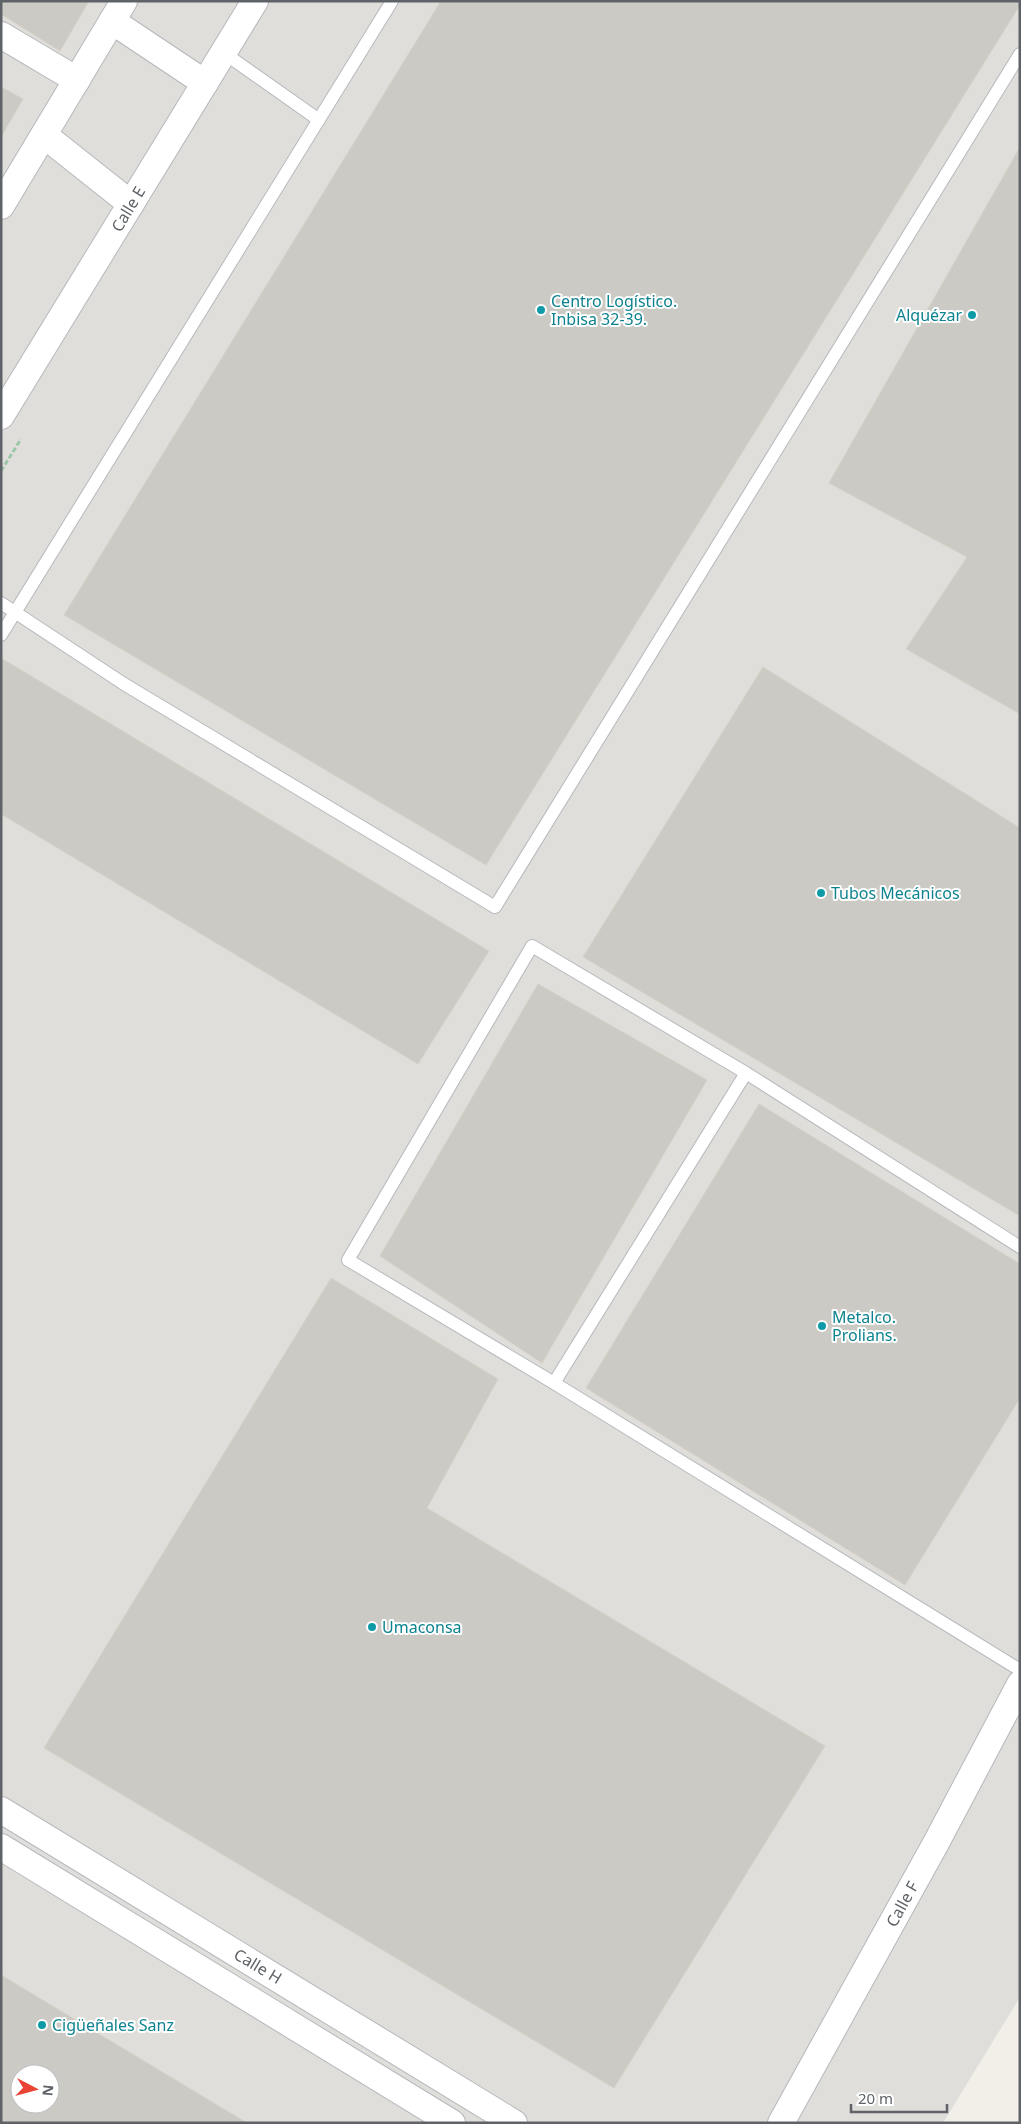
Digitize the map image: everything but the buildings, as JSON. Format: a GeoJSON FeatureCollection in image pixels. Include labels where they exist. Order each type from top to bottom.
{"type":"FeatureCollection","features":[{"type":"Feature","properties":{"kind":"street","name":"Calle E"},"geometry":{"type":"LineString","coordinates":[[1,416],[255,1]]}},
{"type":"Feature","properties":{"kind":"street"},"geometry":{"type":"LineString","coordinates":[[1,206],[118,11],[205,83]]}},
{"type":"Feature","properties":{"kind":"street"},"geometry":{"type":"LineString","coordinates":[[1,35],[77,80]]}},
{"type":"Feature","properties":{"kind":"street"},"geometry":{"type":"LineString","coordinates":[[44,135],[131,204]]}},
{"type":"Feature","properties":{"kind":"street","name":"Calle F"},"geometry":{"type":"LineString","coordinates":[[781,2123],[936,1844],[1020,1684]]}},
{"type":"Feature","properties":{"kind":"street","name":"Calle H"},"geometry":{"type":"LineString","coordinates":[[1,1810],[514,2123]]}},
{"type":"Feature","properties":{"kind":"street","name":"Calle H"},"geometry":{"type":"LineString","coordinates":[[1,1847],[452,2123]]}},
{"type":"Feature","properties":{"kind":"lane"},"geometry":{"type":"LineString","coordinates":[[1,635],[392,1]]}},
{"type":"Feature","properties":{"kind":"lane"},"geometry":{"type":"LineString","coordinates":[[224,53],[319,120]]}},
{"type":"Feature","properties":{"kind":"lane"},"geometry":{"type":"LineString","coordinates":[[1,603],[124,684],[495,906],[1020,54]]}},
{"type":"Feature","properties":{"kind":"lane"},"geometry":{"type":"LineString","coordinates":[[1020,1247],[746,1074],[532,946],[348,1260],[554,1383],[1020,1670]]}},
{"type":"Feature","properties":{"kind":"lane"},"geometry":{"type":"LineString","coordinates":[[554,1383],[746,1074]]}},
{"type":"Feature","properties":{"kind":"shaded area"},"geometry":{"type":"Polygon","coordinates":[[[1,1],[1020,1],[1020,1997],[943,2123],[1,2123],[1,1]]]}},
{"type":"Feature","properties":{"kind":"place","name":"Centro Logístico. Inbisa 32-39."},"geometry":{"type":"Point","coordinates":[541,310]}},
{"type":"Feature","properties":{"kind":"place","name":"Alquézar"},"geometry":{"type":"Point","coordinates":[972,315]}},
{"type":"Feature","properties":{"kind":"place","name":"Tubos Mecánicos"},"geometry":{"type":"Point","coordinates":[821,893]}},
{"type":"Feature","properties":{"kind":"place","name":"Metalco. Prolians."},"geometry":{"type":"Point","coordinates":[822,1326]}},
{"type":"Feature","properties":{"kind":"place","name":"Umaconsa"},"geometry":{"type":"Point","coordinates":[372,1627]}},
{"type":"Feature","properties":{"kind":"place","name":"Cigüeñales Sanz"},"geometry":{"type":"Point","coordinates":[42,2025]}}]}
